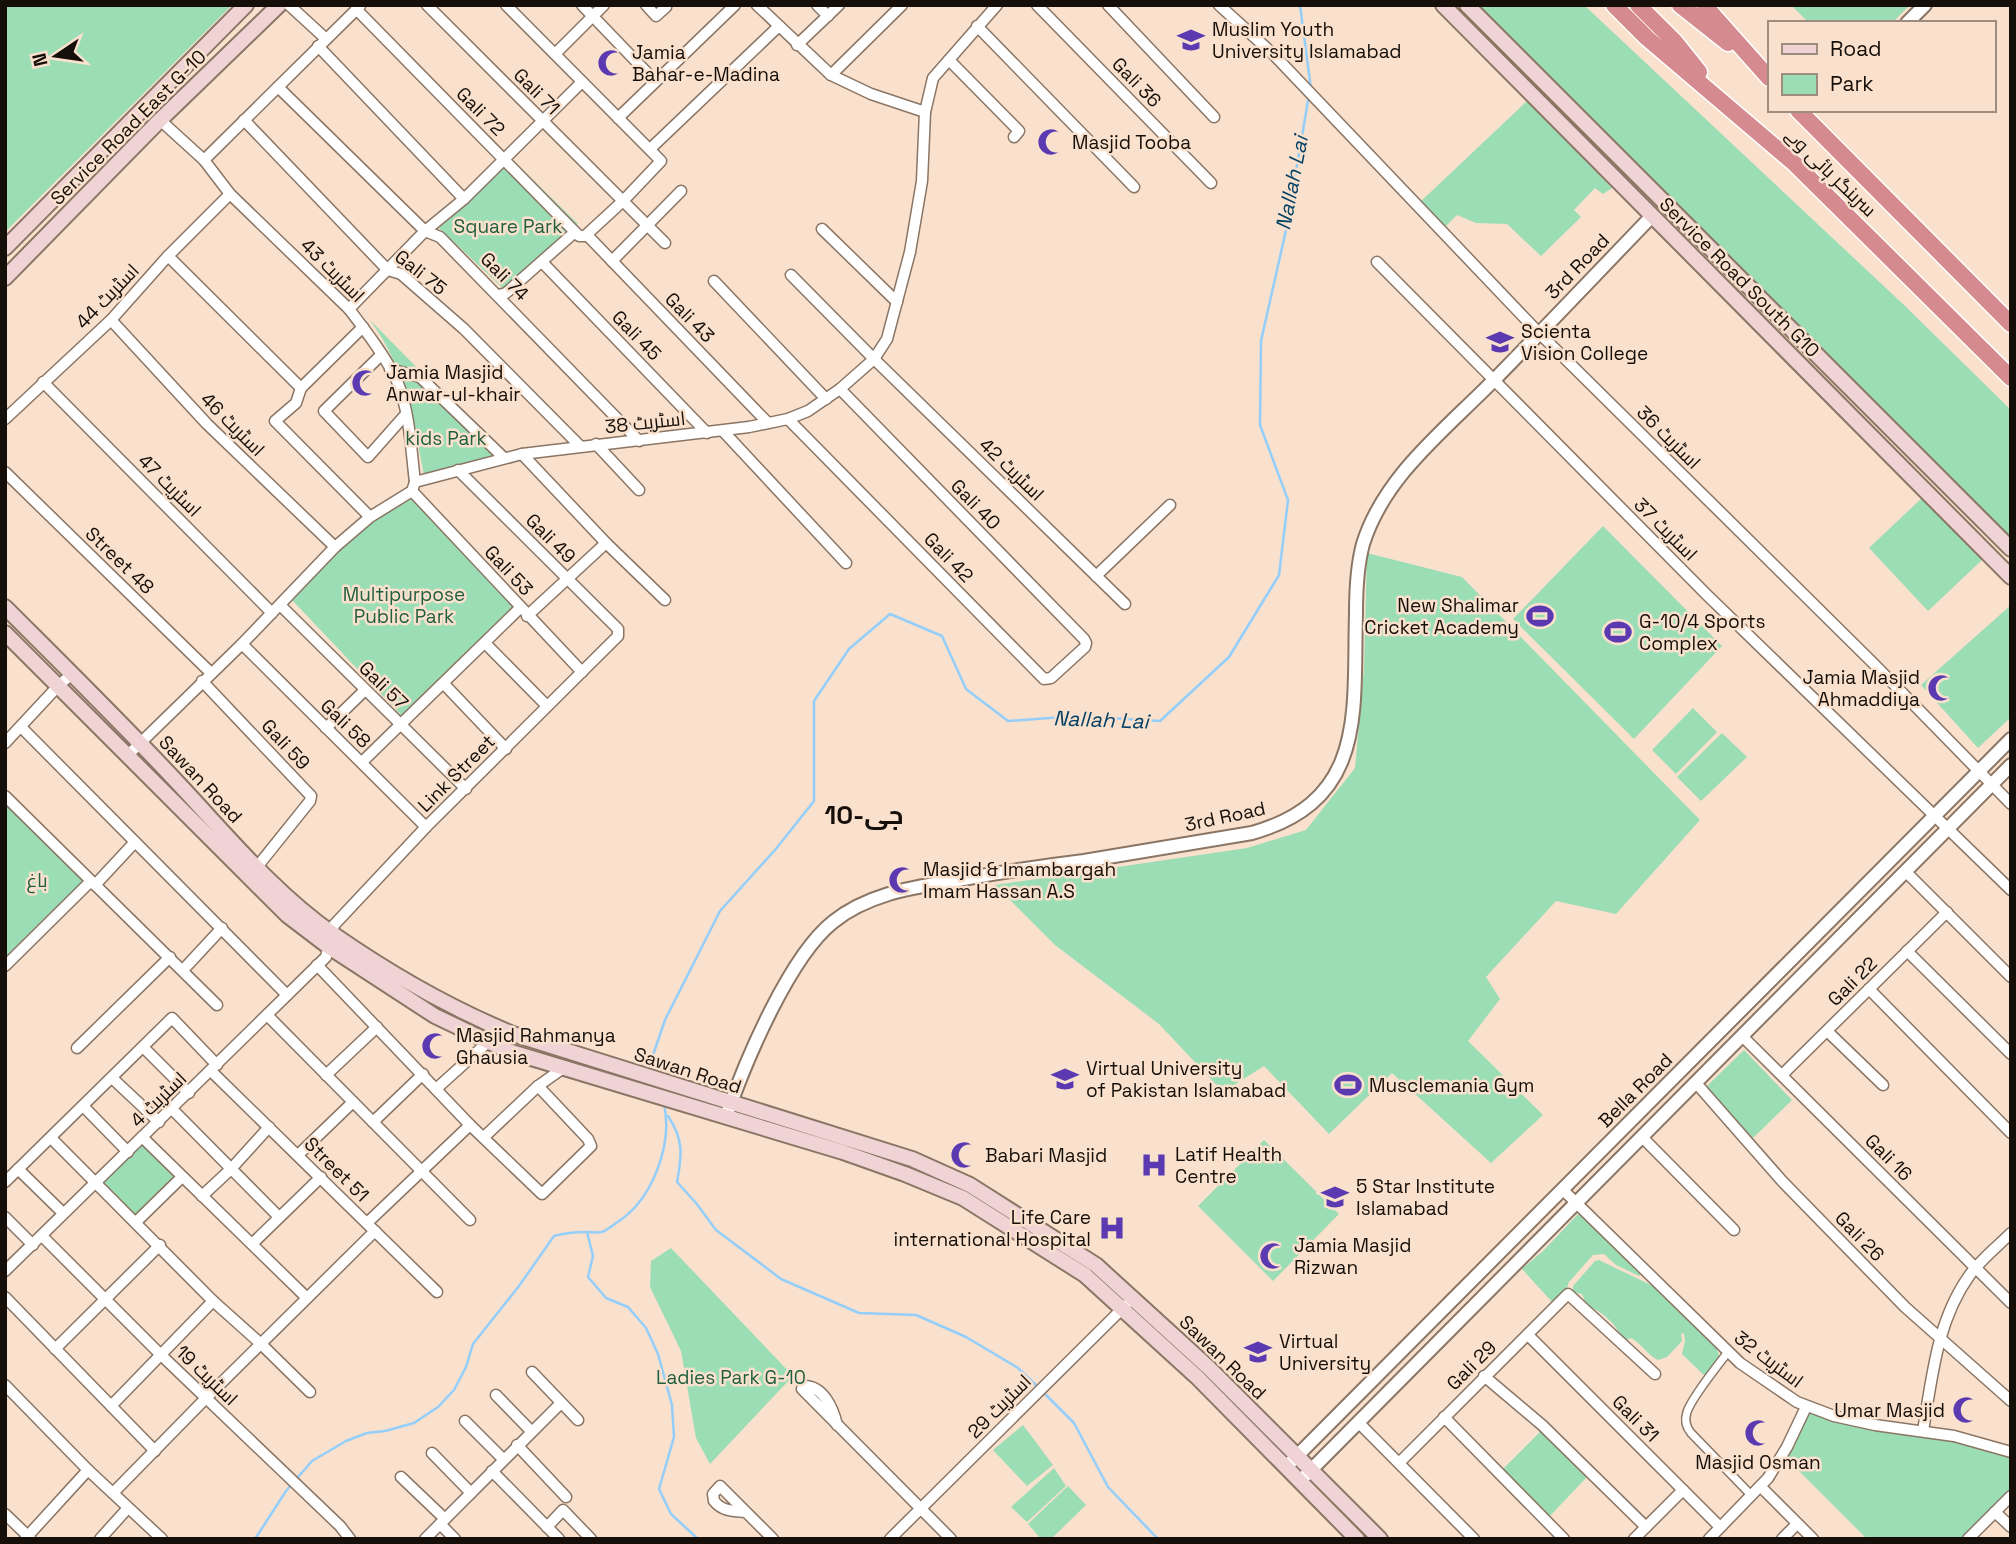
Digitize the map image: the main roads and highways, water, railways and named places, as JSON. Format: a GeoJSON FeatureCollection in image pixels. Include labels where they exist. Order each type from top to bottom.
{"type":"FeatureCollection","features":[{"type":"Feature","properties":{"kind":"highway","name":"سرینگر ہائی وے"},"geometry":{"type":"LineString","coordinates":[[1614,5],[1647,38],[1795,163],[2011,378]]}},
{"type":"Feature","properties":{"kind":"highway"},"geometry":{"type":"LineString","coordinates":[[1638,5],[1675,42],[1720,98]]}},
{"type":"Feature","properties":{"kind":"highway"},"geometry":{"type":"LineString","coordinates":[[1681,5],[1756,63]]}},
{"type":"Feature","properties":{"kind":"highway"},"geometry":{"type":"LineString","coordinates":[[1704,5],[1768,77]]}},
{"type":"Feature","properties":{"kind":"highway","name":"سرینگر ہائی وے"},"geometry":{"type":"LineString","coordinates":[[1807,113],[2011,324]]}},
{"type":"Feature","properties":{"kind":"main road","name":"Service Road East G-10"},"geometry":{"type":"LineString","coordinates":[[5,248],[246,5]]}},
{"type":"Feature","properties":{"kind":"main road","name":"Service Road East G-10"},"geometry":{"type":"LineString","coordinates":[[5,278],[160,120],[279,5]]}},
{"type":"Feature","properties":{"kind":"main road","name":"Service Road South G10"},"geometry":{"type":"LineString","coordinates":[[1443,5],[2011,577]]}},
{"type":"Feature","properties":{"kind":"main road","name":"Service Road South G10"},"geometry":{"type":"LineString","coordinates":[[1467,5],[2011,549]]}},
{"type":"Feature","properties":{"kind":"main road"},"geometry":{"type":"LineString","coordinates":[[1497,60],[1510,49]]}},
{"type":"Feature","properties":{"kind":"main road"},"geometry":{"type":"LineString","coordinates":[[1964,529],[1978,515]]}},
{"type":"Feature","properties":{"kind":"main road","name":"Sawan Road"},"geometry":{"type":"LineString","coordinates":[[5,607],[330,940],[435,1016],[488,1042],[562,1069],[728,1111]]}},
{"type":"Feature","properties":{"kind":"main road","name":"Sawan Road"},"geometry":{"type":"LineString","coordinates":[[5,633],[287,915],[468,1016],[513,1034],[610,1065],[728,1111],[905,1174],[963,1199],[1127,1303],[1209,1368],[1380,1539]]}},
{"type":"Feature","properties":{"kind":"main road","name":"Sawan Road"},"geometry":{"type":"LineString","coordinates":[[1127,1303],[1357,1539]]}},
{"type":"Feature","properties":{"kind":"waterway","name":"Nallah Lai"},"geometry":{"type":"LineString","coordinates":[[1300,5],[1311,89]]}},
{"type":"Feature","properties":{"kind":"waterway","name":"Nallah Lai"},"geometry":{"type":"LineString","coordinates":[[657,1074],[653,1055],[665,1020],[720,911],[775,850],[814,801],[814,701],[849,649],[890,614],[942,636],[966,689],[1008,721],[1077,716],[1160,721],[1229,657],[1279,575],[1288,500],[1260,425],[1261,341],[1286,230],[1309,95]]}},
{"type":"Feature","properties":{"kind":"waterway"},"geometry":{"type":"LineString","coordinates":[[255,1539],[286,1491],[312,1461],[346,1441],[367,1433],[414,1423],[438,1407],[454,1390],[466,1367],[473,1344],[554,1236],[574,1232],[602,1232],[629,1213],[640,1201],[657,1171],[665,1137],[664,1104]]}},
{"type":"Feature","properties":{"kind":"waterway"},"geometry":{"type":"LineString","coordinates":[[668,1116],[679,1140],[680,1164],[677,1182],[716,1230],[781,1279],[859,1313],[916,1315],[966,1337],[1018,1368],[1038,1387]]}},
{"type":"Feature","properties":{"kind":"waterway"},"geometry":{"type":"LineString","coordinates":[[587,1232],[593,1256],[588,1277],[606,1298],[628,1307],[646,1328],[658,1354],[672,1405],[674,1437],[659,1489],[671,1514],[698,1539]]}},
{"type":"Feature","properties":{"kind":"waterway"},"geometry":{"type":"LineString","coordinates":[[1042,1391],[1074,1423],[1108,1487],[1158,1539]]}},
{"type":"Feature","properties":{"kind":"place","name":"Muslim Youth University Islamabad"},"geometry":{"type":"Point","coordinates":[1191,40]}},
{"type":"Feature","properties":{"kind":"place","name":"Jamia Bahar-e-Madina"},"geometry":{"type":"Point","coordinates":[611,63]}},
{"type":"Feature","properties":{"kind":"place","name":"Masjid Tooba"},"geometry":{"type":"Point","coordinates":[1051,142]}},
{"type":"Feature","properties":{"kind":"place","name":"Scienta Vision College"},"geometry":{"type":"Point","coordinates":[1500,342]}},
{"type":"Feature","properties":{"kind":"place","name":"Jamia Masjid Anwar-ul-khair"},"geometry":{"type":"Point","coordinates":[365,383]}},
{"type":"Feature","properties":{"kind":"place","name":"New Shalimar Cricket Academy"},"geometry":{"type":"Point","coordinates":[1540,616]}},
{"type":"Feature","properties":{"kind":"place","name":"G-10/4 Sports Complex"},"geometry":{"type":"Point","coordinates":[1618,632]}},
{"type":"Feature","properties":{"kind":"place","name":"Jamia Masjid Ahmaddiya"},"geometry":{"type":"Point","coordinates":[1941,688]}},
{"type":"Feature","properties":{"kind":"place","name":"Masjid & Imambargah Imam Hassan A.S"},"geometry":{"type":"Point","coordinates":[902,880]}},
{"type":"Feature","properties":{"kind":"place","name":"Masjid Rahmanya Ghausia"},"geometry":{"type":"Point","coordinates":[435,1046]}},
{"type":"Feature","properties":{"kind":"place","name":"Virtual University of Pakistan Islamabad"},"geometry":{"type":"Point","coordinates":[1065,1079]}},
{"type":"Feature","properties":{"kind":"place","name":"Musclemania Gym"},"geometry":{"type":"Point","coordinates":[1348,1085]}},
{"type":"Feature","properties":{"kind":"place","name":"Babari Masjid"},"geometry":{"type":"Point","coordinates":[964,1155]}},
{"type":"Feature","properties":{"kind":"place","name":"Latif Health Centre"},"geometry":{"type":"Point","coordinates":[1154,1165]}},
{"type":"Feature","properties":{"kind":"place","name":"5 Star Institute Islamabad"},"geometry":{"type":"Point","coordinates":[1335,1197]}},
{"type":"Feature","properties":{"kind":"place","name":"Life Care international Hospital"},"geometry":{"type":"Point","coordinates":[1112,1228]}},
{"type":"Feature","properties":{"kind":"place","name":"Jamia Masjid Rizwan"},"geometry":{"type":"Point","coordinates":[1273,1256]}},
{"type":"Feature","properties":{"kind":"place","name":"Virtual University"},"geometry":{"type":"Point","coordinates":[1258,1352]}},
{"type":"Feature","properties":{"kind":"place","name":"Umar Masjid"},"geometry":{"type":"Point","coordinates":[1966,1410]}},
{"type":"Feature","properties":{"kind":"place","name":"Masjid Osman"},"geometry":{"type":"Point","coordinates":[1758,1433]}},
{"type":"Feature","properties":{"kind":"district","name":"جی-10"},"geometry":{"type":"Point","coordinates":[864,815]}},
{"type":"Feature","properties":{"kind":"park label","name":"Square Park"},"geometry":{"type":"Point","coordinates":[508,226]}},
{"type":"Feature","properties":{"kind":"park label","name":"kids Park"},"geometry":{"type":"Point","coordinates":[446,438]}},
{"type":"Feature","properties":{"kind":"park label","name":"Multipurpose Public Park"},"geometry":{"type":"Point","coordinates":[404,605]}},
{"type":"Feature","properties":{"kind":"park label","name":"باغ"},"geometry":{"type":"Point","coordinates":[37,880]}},
{"type":"Feature","properties":{"kind":"park label","name":"Ladies Park G-10"},"geometry":{"type":"Point","coordinates":[731,1377]}}]}
